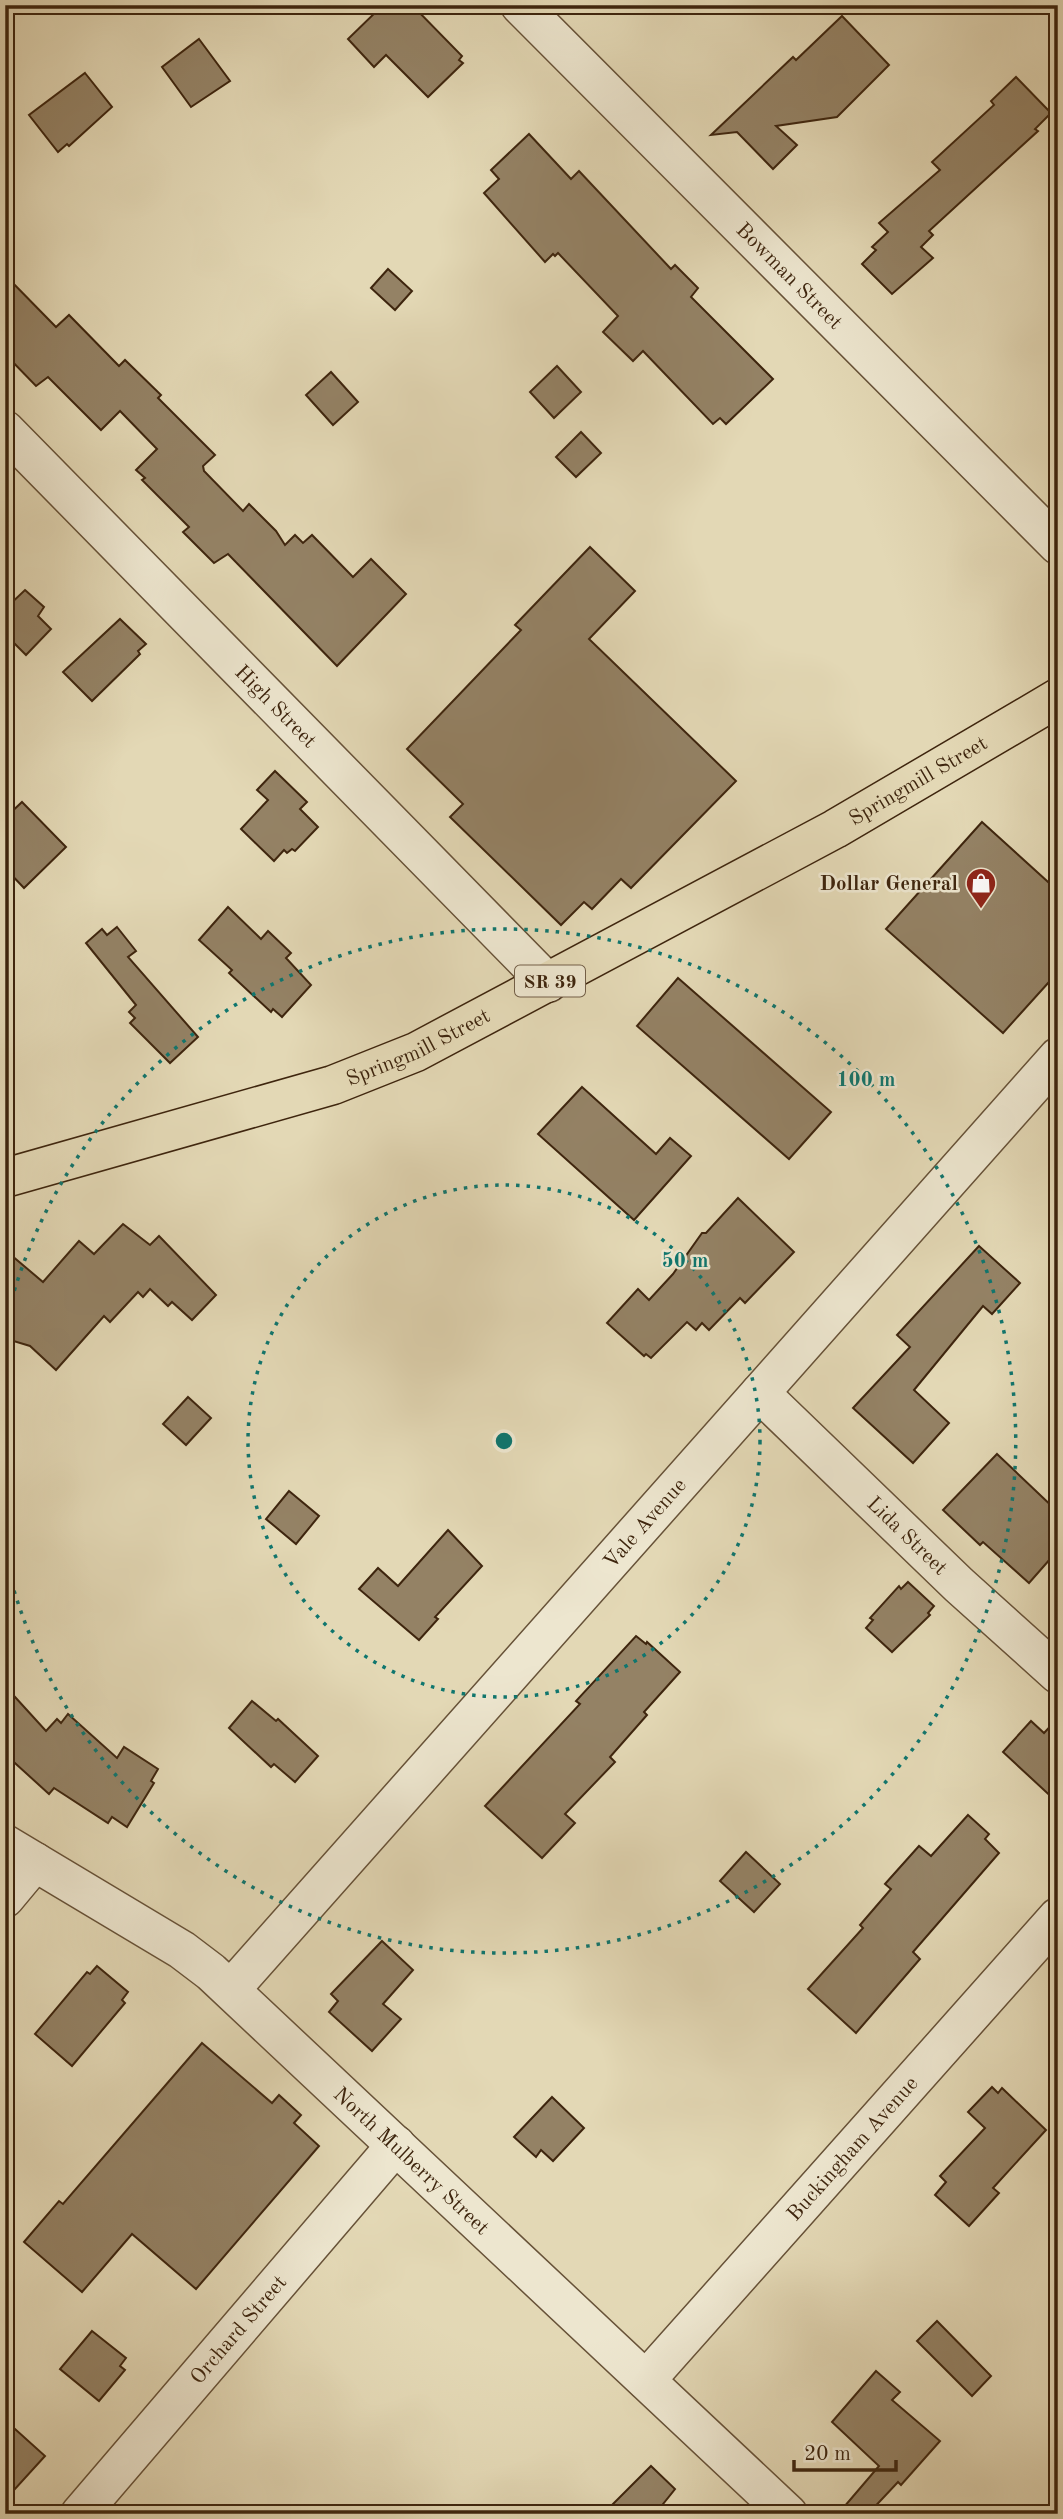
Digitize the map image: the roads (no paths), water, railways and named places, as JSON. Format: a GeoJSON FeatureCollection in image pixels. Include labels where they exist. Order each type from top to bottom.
{"type":"FeatureCollection","features":[{"type":"Feature","properties":{"kind":"main road","name":"Springmill Street"},"geometry":{"type":"LineString","coordinates":[[5,1178],[363,1074],[441,1039],[835,829],[1058,698]]}},
{"type":"Feature","properties":{"kind":"street","name":"Bowman Street"},"geometry":{"type":"LineString","coordinates":[[520,5],[1058,545]]}},
{"type":"Feature","properties":{"kind":"street","name":"High Street"},"geometry":{"type":"LineString","coordinates":[[5,430],[548,983]]}},
{"type":"Feature","properties":{"kind":"street","name":"Vale Avenue"},"geometry":{"type":"LineString","coordinates":[[231,1989],[1058,1057]]}},
{"type":"Feature","properties":{"kind":"street","name":"Lida Street"},"geometry":{"type":"LineString","coordinates":[[760,1393],[959,1585],[1058,1674]]}},
{"type":"Feature","properties":{"kind":"street","name":"North Mulberry Street"},"geometry":{"type":"LineString","coordinates":[[20,1853],[182,1950],[231,1989],[788,2514]]}},
{"type":"Feature","properties":{"kind":"street"},"geometry":{"type":"LineString","coordinates":[[5,1898],[20,1853]]}},
{"type":"Feature","properties":{"kind":"street","name":"Buckingham Avenue"},"geometry":{"type":"LineString","coordinates":[[646,2380],[1058,1917]]}},
{"type":"Feature","properties":{"kind":"street","name":"Orchard Street"},"geometry":{"type":"LineString","coordinates":[[80,2514],[396,2144]]}},
{"type":"Feature","properties":{"kind":"place","name":"Dollar General"},"geometry":{"type":"Point","coordinates":[981,910]}}]}
